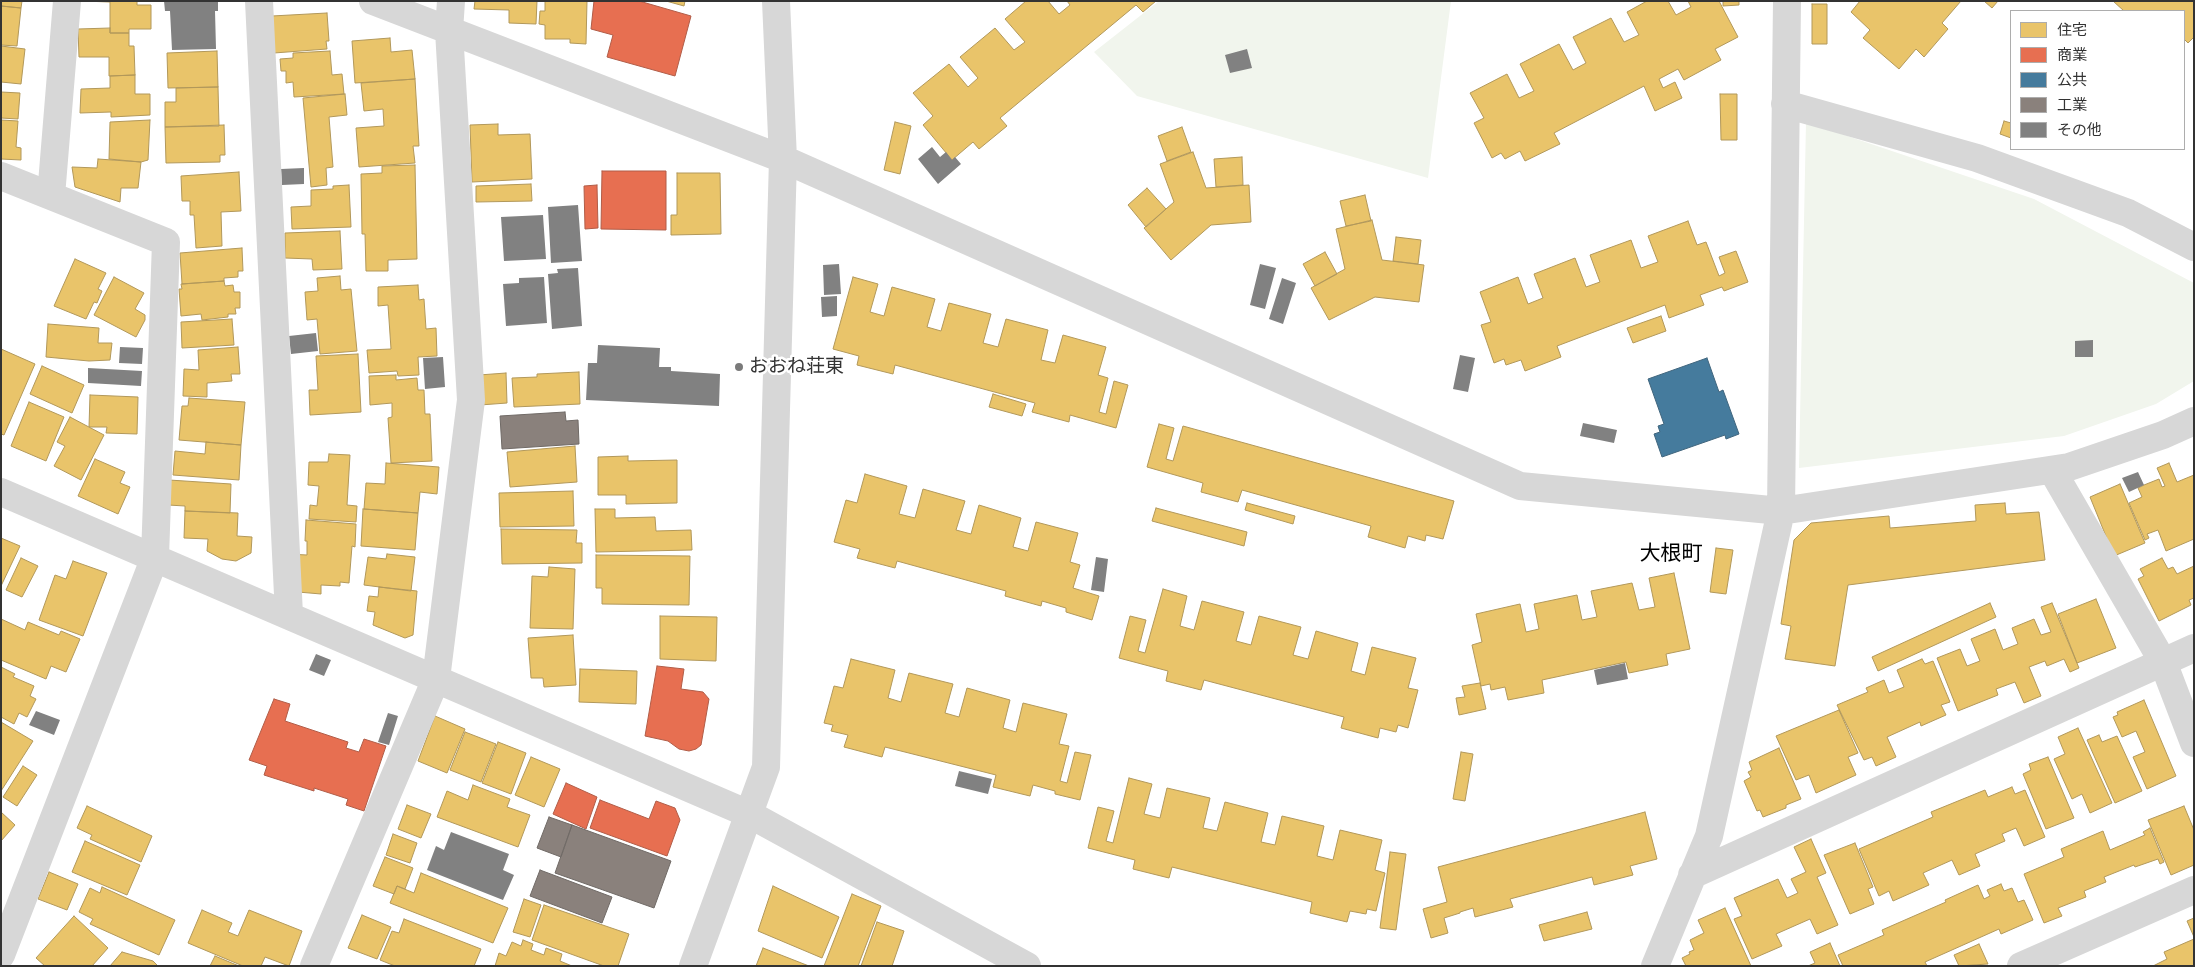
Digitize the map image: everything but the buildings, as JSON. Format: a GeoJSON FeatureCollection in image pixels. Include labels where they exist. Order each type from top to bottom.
{"type":"FeatureCollection","features":[{"type":"Feature","properties":{"kind":"street"},"geometry":{"type":"LineString","coordinates":[[50,196],[67,1]]}},
{"type":"Feature","properties":{"kind":"street"},"geometry":{"type":"LineString","coordinates":[[259,1],[289,615]]}},
{"type":"Feature","properties":{"kind":"street"},"geometry":{"type":"LineString","coordinates":[[373,1],[782,160],[1520,486],[1780,511],[2069,467],[2162,436],[2194,420]]}},
{"type":"Feature","properties":{"kind":"street"},"geometry":{"type":"LineString","coordinates":[[314,966],[436,679],[471,400],[449,31],[451,1]]}},
{"type":"Feature","properties":{"kind":"street"},"geometry":{"type":"LineString","coordinates":[[693,966],[766,767],[782,160],[776,1]]}},
{"type":"Feature","properties":{"kind":"street"},"geometry":{"type":"LineString","coordinates":[[1656,966],[1709,836],[1780,511],[1786,1]]}},
{"type":"Feature","properties":{"kind":"street"},"geometry":{"type":"LineString","coordinates":[[1785,104],[1978,158],[2128,213],[2194,248]]}},
{"type":"Feature","properties":{"kind":"street"},"geometry":{"type":"LineString","coordinates":[[1,176],[166,242],[154,557],[1,955]]}},
{"type":"Feature","properties":{"kind":"street"},"geometry":{"type":"LineString","coordinates":[[2052,470],[2163,662],[2194,743]]}},
{"type":"Feature","properties":{"kind":"street"},"geometry":{"type":"LineString","coordinates":[[1,492],[749,814],[1027,966]]}},
{"type":"Feature","properties":{"kind":"street"},"geometry":{"type":"LineString","coordinates":[[1692,875],[2194,648]]}},
{"type":"Feature","properties":{"kind":"street"},"geometry":{"type":"LineString","coordinates":[[2021,966],[2194,890]]}},
{"type":"Feature","properties":{"kind":"shaded area"},"geometry":{"type":"Polygon","coordinates":[[[1159,1],[1451,1],[1428,178],[1137,96],[1094,52],[1159,1]]]}},
{"type":"Feature","properties":{"kind":"shaded area"},"geometry":{"type":"Polygon","coordinates":[[[1806,122],[2034,199],[2194,283],[2194,381],[2156,404],[2064,436],[1799,468],[1806,122]]]}},
{"type":"Feature","properties":{"kind":"place","name":"おおね荘東"},"geometry":{"type":"Point","coordinates":[739,367]}},
{"type":"Feature","properties":{"kind":"district","name":"大根町"},"geometry":{"type":"Point","coordinates":[1671,555]}}]}
